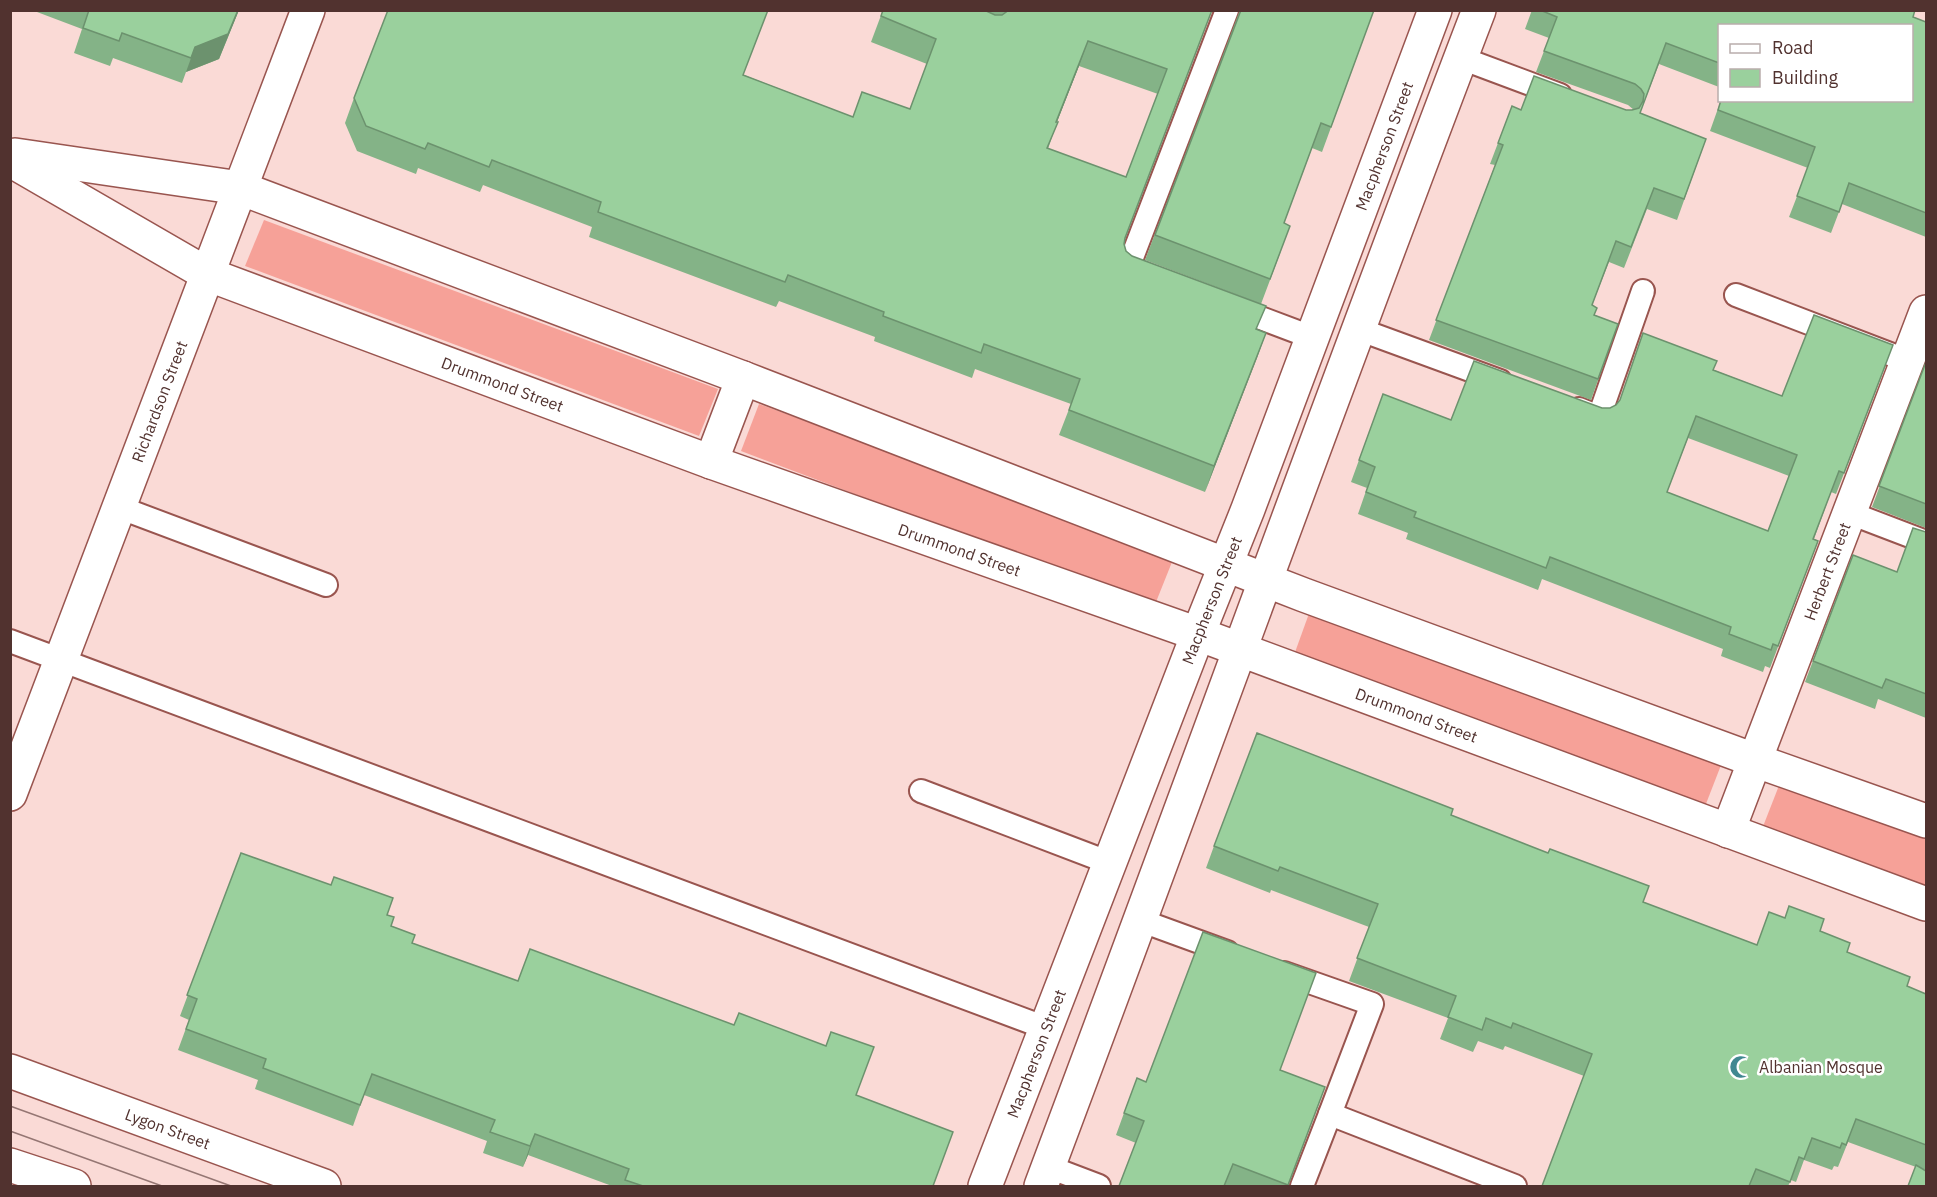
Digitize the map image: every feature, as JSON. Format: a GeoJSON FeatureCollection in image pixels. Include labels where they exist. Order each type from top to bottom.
{"type":"FeatureCollection","features":[{"type":"Feature","properties":{"kind":"street","name":"Richardson Street"},"geometry":{"type":"LineString","coordinates":[[13,781],[121,508],[207,274],[309,10]]}},
{"type":"Feature","properties":{"kind":"street"},"geometry":{"type":"LineString","coordinates":[[1045,1177],[1142,921],[1358,329],[1479,10]]}},
{"type":"Feature","properties":{"kind":"street","name":"Macpherson Street"},"geometry":{"type":"LineString","coordinates":[[985,1186],[1248,509],[1428,13]]}},
{"type":"Feature","properties":{"kind":"street"},"geometry":{"type":"LineString","coordinates":[[10,154],[240,188],[1266,580],[1926,821]]}},
{"type":"Feature","properties":{"kind":"street","name":"Drummond Street"},"geometry":{"type":"LineString","coordinates":[[10,160],[207,274],[711,462],[1198,634],[1926,904]]}},
{"type":"Feature","properties":{"kind":"street","name":"Herbert Street"},"geometry":{"type":"LineString","coordinates":[[1728,831],[1926,312]]}},
{"type":"Feature","properties":{"kind":"street"},"geometry":{"type":"LineString","coordinates":[[711,462],[742,378]]}},
{"type":"Feature","properties":{"kind":"street"},"geometry":{"type":"LineString","coordinates":[[1046,1028],[1094,1048]]}},
{"type":"Feature","properties":{"kind":"street","name":"Lygon Street"},"geometry":{"type":"LineString","coordinates":[[10,1071],[324,1186]]}},
{"type":"Feature","properties":{"kind":"street"},"geometry":{"type":"LineString","coordinates":[[10,1165],[74,1186]]}},
{"type":"Feature","properties":{"kind":"lane"},"geometry":{"type":"LineString","coordinates":[[1159,280],[1128,268],[1227,10]]}},
{"type":"Feature","properties":{"kind":"lane"},"geometry":{"type":"LineString","coordinates":[[1461,58],[1579,102]]}},
{"type":"Feature","properties":{"kind":"lane"},"geometry":{"type":"LineString","coordinates":[[1554,401],[1599,417],[1643,291]]}},
{"type":"Feature","properties":{"kind":"lane"},"geometry":{"type":"LineString","coordinates":[[1736,295],[1908,361]]}},
{"type":"Feature","properties":{"kind":"lane"},"geometry":{"type":"LineString","coordinates":[[1211,299],[1311,337]]}},
{"type":"Feature","properties":{"kind":"lane"},"geometry":{"type":"LineString","coordinates":[[1358,329],[1521,388]]}},
{"type":"Feature","properties":{"kind":"lane"},"geometry":{"type":"LineString","coordinates":[[121,508],[326,585]]}},
{"type":"Feature","properties":{"kind":"lane"},"geometry":{"type":"LineString","coordinates":[[1850,513],[1926,542]]}},
{"type":"Feature","properties":{"kind":"lane"},"geometry":{"type":"LineString","coordinates":[[10,641],[1046,1028]]}},
{"type":"Feature","properties":{"kind":"lane"},"geometry":{"type":"LineString","coordinates":[[921,791],[1110,863]]}},
{"type":"Feature","properties":{"kind":"lane"},"geometry":{"type":"LineString","coordinates":[[1142,921],[1372,1004],[1302,1186]]}},
{"type":"Feature","properties":{"kind":"lane"},"geometry":{"type":"LineString","coordinates":[[1330,1114],[1515,1186]]}},
{"type":"Feature","properties":{"kind":"lane"},"geometry":{"type":"LineString","coordinates":[[1045,1177],[1099,1186]]}},
{"type":"Feature","properties":{"kind":"shaded area"},"geometry":{"type":"Polygon","coordinates":[[[264,220],[718,389],[699,436],[245,266],[264,220]]]}},
{"type":"Feature","properties":{"kind":"shaded area"},"geometry":{"type":"Polygon","coordinates":[[[759,404],[1174,557],[1154,607],[741,451],[759,404]]]}},
{"type":"Feature","properties":{"kind":"shaded area"},"geometry":{"type":"Polygon","coordinates":[[[1311,608],[1723,760],[1704,809],[1294,655],[1311,608]]]}},
{"type":"Feature","properties":{"kind":"shaded area"},"geometry":{"type":"Polygon","coordinates":[[[1780,783],[1926,837],[1926,890],[1762,829],[1780,783]]]}},
{"type":"Feature","properties":{"kind":"building"},"geometry":{"type":"Polygon","coordinates":[[[89,10],[238,10],[228,34],[195,47],[191,58],[122,33],[119,41],[83,28],[89,10]]]}},
{"type":"Feature","properties":{"kind":"building"},"geometry":{"type":"Polygon","coordinates":[[[388,10],[768,10],[743,75],[853,117],[862,92],[910,109],[936,39],[881,16],[883,10],[984,10],[995,15],[1002,15],[1009,10],[1212,10],[1124,244],[1126,251],[1132,256],[1266,306],[1256,329],[1266,333],[1214,466],[1069,410],[1080,379],[984,344],[981,353],[883,316],[884,312],[788,275],[785,282],[598,212],[601,202],[492,160],[489,167],[428,143],[425,149],[366,126],[354,98],[388,10]],[[1088,41],[1047,148],[1126,177],[1167,69],[1088,41]]]}},
{"type":"Feature","properties":{"kind":"building"},"geometry":{"type":"Polygon","coordinates":[[[1241,10],[1374,10],[1331,127],[1321,123],[1284,223],[1290,226],[1270,279],[1155,235],[1241,10]]]}},
{"type":"Feature","properties":{"kind":"building"},"geometry":{"type":"Polygon","coordinates":[[[1540,10],[1915,10],[1913,17],[1926,22],[1926,213],[1849,183],[1839,212],[1797,196],[1815,147],[1718,110],[1720,102],[1913,102],[1913,24],[1718,24],[1718,63],[1666,43],[1640,113],[1706,139],[1684,199],[1654,188],[1631,247],[1616,241],[1592,305],[1597,308],[1594,315],[1618,324],[1598,379],[1436,320],[1503,145],[1498,143],[1512,106],[1521,110],[1534,76],[1626,110],[1639,108],[1643,101],[1644,94],[1635,84],[1544,51],[1557,17],[1540,10]]]}},
{"type":"Feature","properties":{"kind":"building"},"geometry":{"type":"Polygon","coordinates":[[[1814,315],[1893,345],[1844,473],[1839,471],[1813,539],[1818,541],[1778,646],[1773,644],[1771,650],[1729,634],[1731,627],[1550,557],[1546,568],[1414,517],[1416,512],[1366,492],[1375,467],[1359,460],[1383,394],[1451,420],[1474,361],[1602,408],[1610,408],[1620,400],[1643,333],[1717,361],[1713,370],[1782,396],[1814,315]],[[1696,416],[1667,492],[1768,531],[1797,455],[1696,416]]]}},
{"type":"Feature","properties":{"kind":"building"},"geometry":{"type":"Polygon","coordinates":[[[1926,362],[1926,504],[1879,486],[1926,362]]]}},
{"type":"Feature","properties":{"kind":"building"},"geometry":{"type":"Polygon","coordinates":[[[1913,528],[1926,532],[1926,694],[1886,679],[1882,688],[1813,661],[1853,555],[1897,572],[1913,528]]]}},
{"type":"Feature","properties":{"kind":"building"},"geometry":{"type":"Polygon","coordinates":[[[1257,733],[1453,809],[1451,815],[1548,853],[1550,849],[1649,886],[1643,902],[1757,945],[1769,912],[1785,918],[1789,906],[1824,919],[1820,931],[1850,943],[1847,952],[1910,977],[1907,986],[1926,994],[1926,1145],[1856,1119],[1846,1145],[1842,1143],[1840,1148],[1812,1138],[1804,1159],[1799,1157],[1790,1182],[1756,1169],[1749,1186],[1542,1186],[1592,1054],[1513,1023],[1511,1028],[1486,1018],[1482,1030],[1448,1017],[1456,996],[1357,958],[1378,904],[1280,867],[1278,871],[1214,846],[1257,733]]]}},
{"type":"Feature","properties":{"kind":"building"},"geometry":{"type":"Polygon","coordinates":[[[241,853],[331,885],[334,877],[393,898],[387,915],[394,917],[391,926],[415,935],[412,943],[518,981],[530,949],[734,1025],[739,1013],[826,1046],[831,1032],[874,1047],[856,1095],[953,1132],[933,1186],[643,1186],[625,1180],[629,1169],[535,1134],[530,1146],[490,1132],[495,1120],[372,1074],[360,1105],[263,1068],[266,1059],[186,1029],[197,999],[187,995],[241,853]]]}},
{"type":"Feature","properties":{"kind":"building"},"geometry":{"type":"Polygon","coordinates":[[[1203,932],[1316,973],[1280,1070],[1325,1087],[1288,1185],[1233,1164],[1224,1186],[1119,1186],[1144,1121],[1124,1113],[1137,1078],[1146,1082],[1203,932]]]}},
{"type":"Feature","properties":{"kind":"building"},"geometry":{"type":"Polygon","coordinates":[[[1916,1165],[1926,1171],[1926,1186],[1908,1186],[1916,1165]]]}},
{"type":"Feature","properties":{"kind":"tram line"},"geometry":{"type":"LineString","coordinates":[[10,1106],[231,1186]]}},
{"type":"Feature","properties":{"kind":"tram line"},"geometry":{"type":"LineString","coordinates":[[10,1131],[162,1186]]}},
{"type":"Feature","properties":{"kind":"place","name":"Albanian Mosque"},"geometry":{"type":"Point","coordinates":[1741,1067]}}]}
